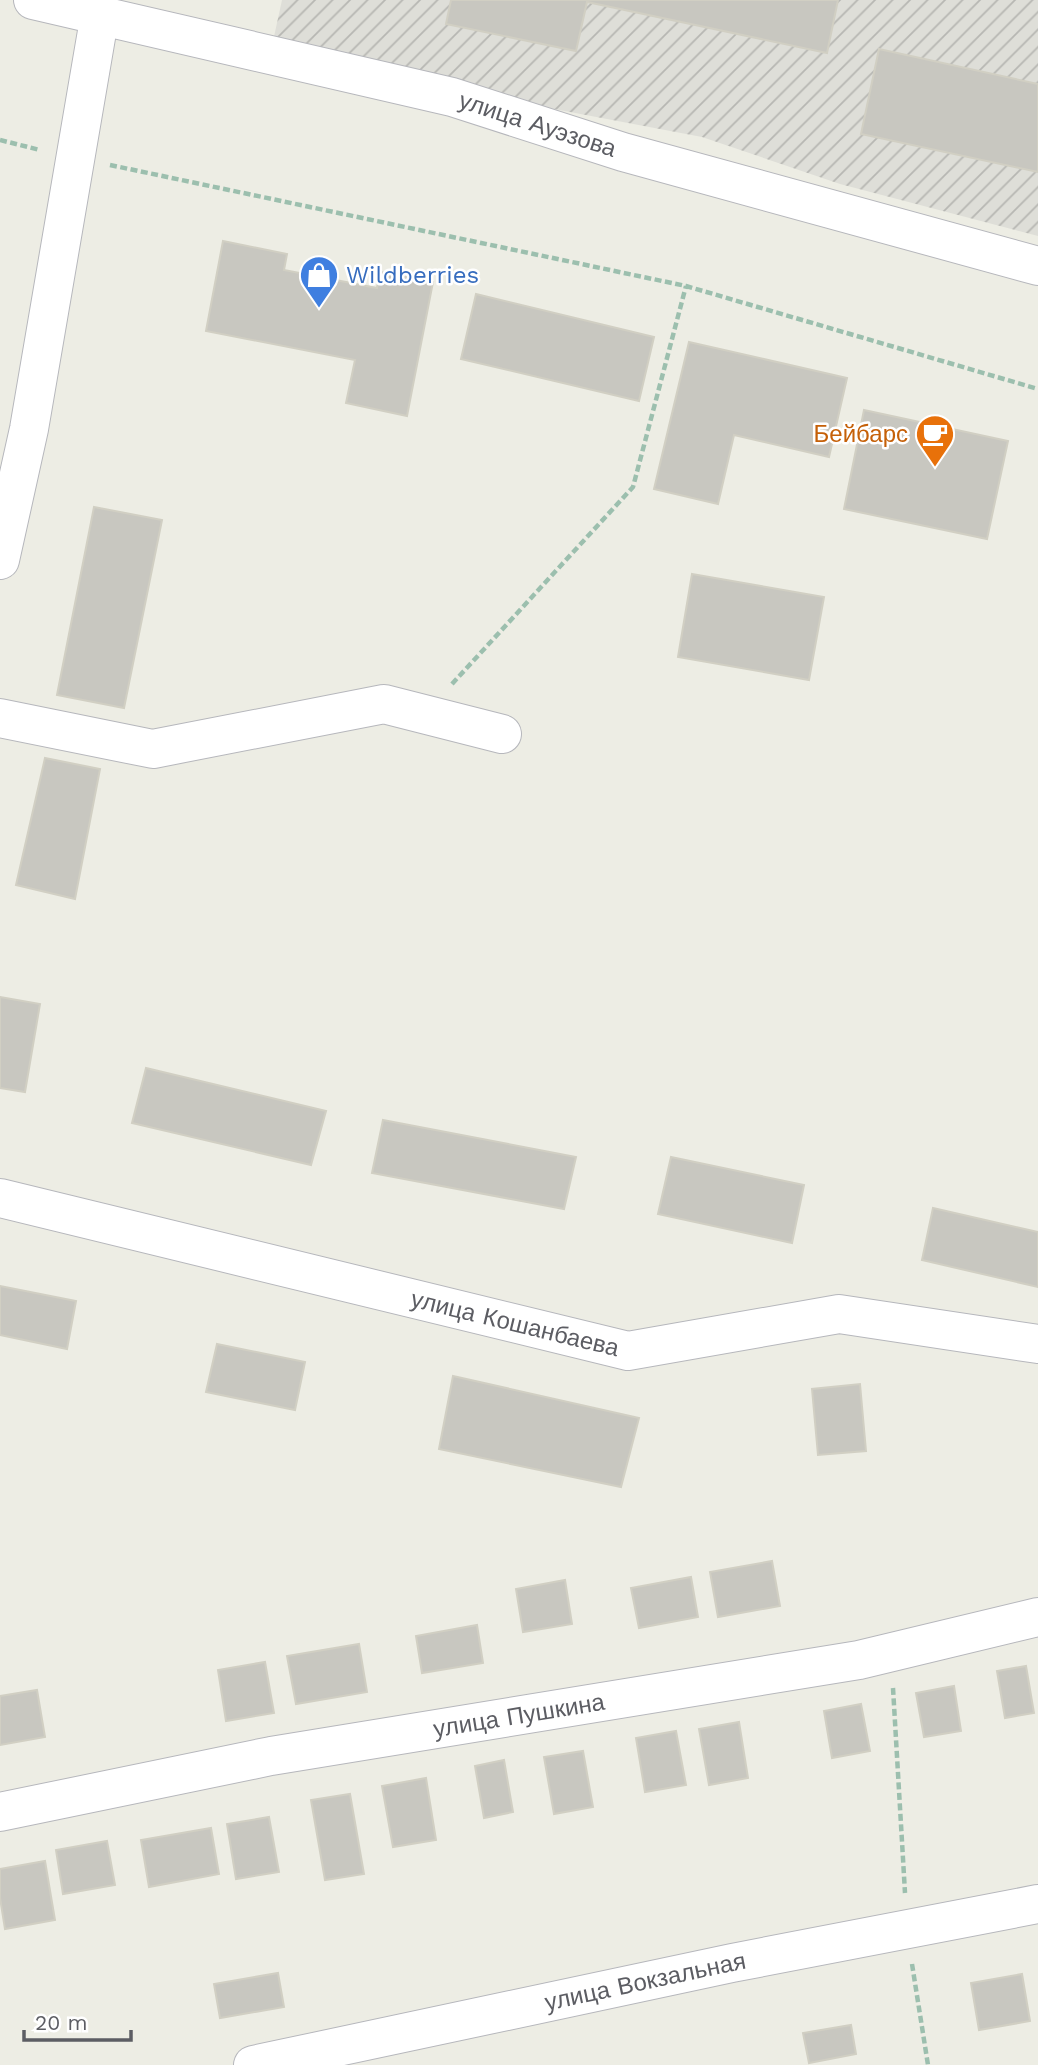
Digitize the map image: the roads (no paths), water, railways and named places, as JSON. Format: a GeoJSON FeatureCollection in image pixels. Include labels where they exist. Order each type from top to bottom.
{"type":"FeatureCollection","features":[{"type":"Feature","properties":{"kind":"street","name":"улица Ауэзова"},"geometry":{"type":"LineString","coordinates":[[33,0],[452,97],[623,152],[1038,266]]}},
{"type":"Feature","properties":{"kind":"street"},"geometry":{"type":"LineString","coordinates":[[0,560],[29,429],[100,14]]}},
{"type":"Feature","properties":{"kind":"street"},"geometry":{"type":"LineString","coordinates":[[0,718],[153,749],[384,704],[502,734]]}},
{"type":"Feature","properties":{"kind":"street","name":"улица Кошанбаева"},"geometry":{"type":"LineString","coordinates":[[0,1198],[628,1351],[839,1314],[1038,1344]]}},
{"type":"Feature","properties":{"kind":"street","name":"улица Пушкина"},"geometry":{"type":"LineString","coordinates":[[0,1812],[271,1756],[891,1652],[1038,1617]]}},
{"type":"Feature","properties":{"kind":"street","name":"улица Вокзальная"},"geometry":{"type":"LineString","coordinates":[[253,2065],[718,1966],[1038,1904]]}},
{"type":"Feature","properties":{"kind":"place","name":"Wildberries"},"geometry":{"type":"Point","coordinates":[319,309]}},
{"type":"Feature","properties":{"kind":"place","name":"Бейбарс"},"geometry":{"type":"Point","coordinates":[935,468]}}]}
